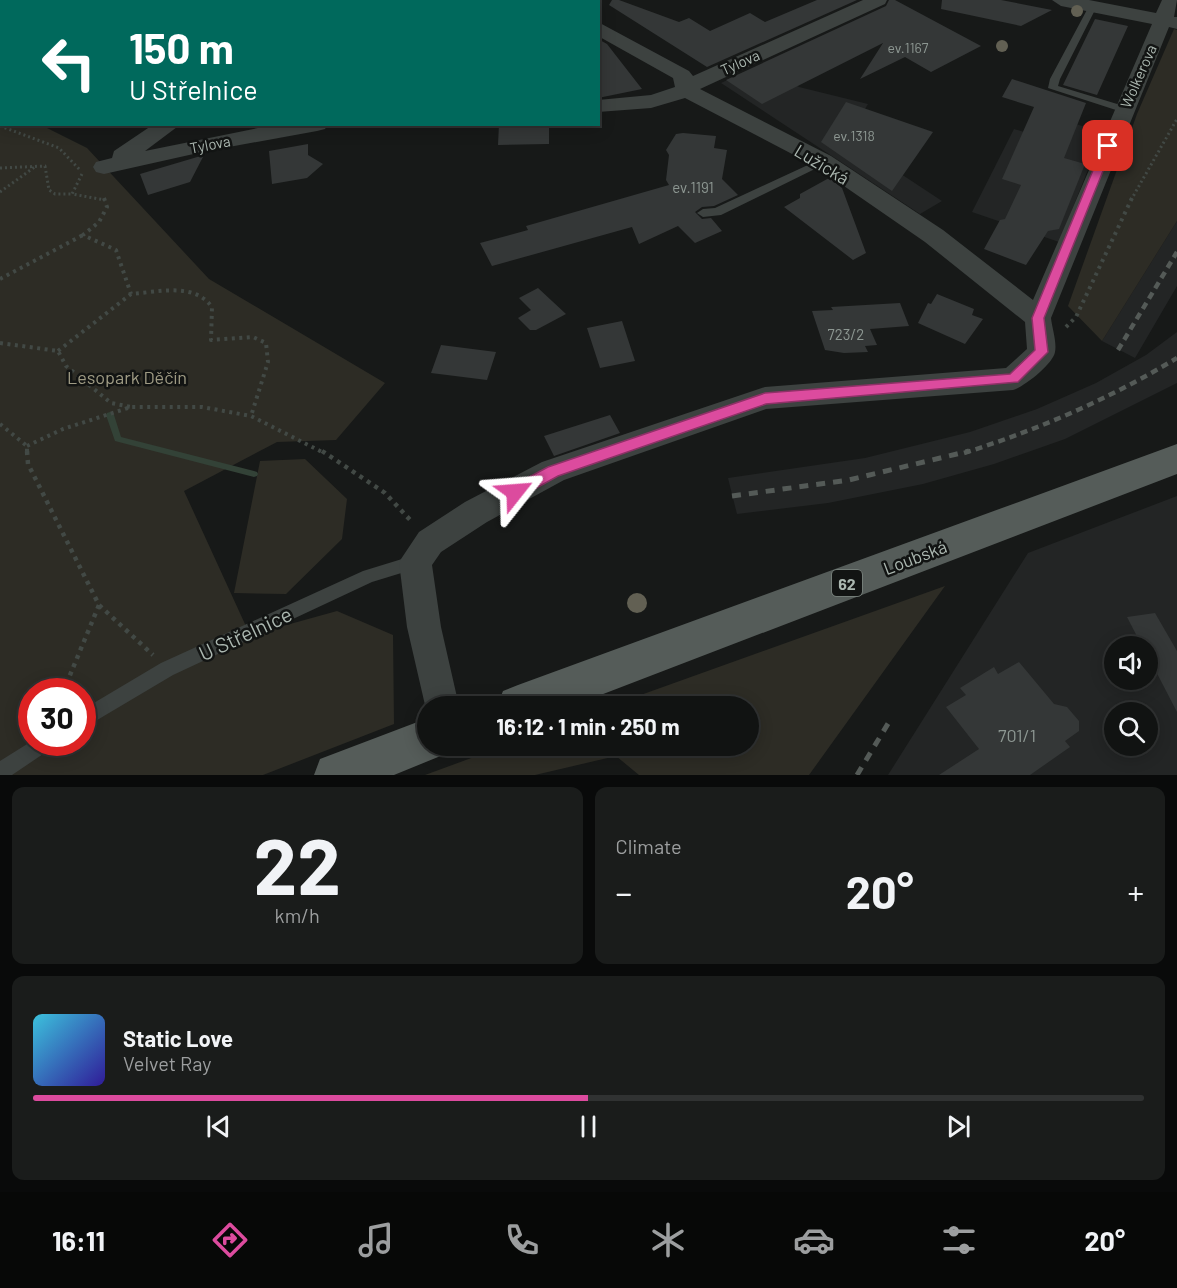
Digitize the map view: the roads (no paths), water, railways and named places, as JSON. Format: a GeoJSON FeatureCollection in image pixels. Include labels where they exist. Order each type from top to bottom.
{"type":"FeatureCollection","features":[{"type":"Feature","properties":{"kind":"main road","name":"Loubská"},"geometry":{"type":"LineString","coordinates":[[545,696],[1177,459]]}},
{"type":"Feature","properties":{"kind":"main road"},"geometry":{"type":"LineString","coordinates":[[336,775],[417,744]]}},
{"type":"Feature","properties":{"kind":"street","name":"Tylova"},"geometry":{"type":"LineString","coordinates":[[600,106],[638,106],[686,90],[699,81],[878,0]]}},
{"type":"Feature","properties":{"kind":"street"},"geometry":{"type":"LineString","coordinates":[[1061,0],[1170,15]]}},
{"type":"Feature","properties":{"kind":"street","name":"Wolkerova"},"geometry":{"type":"LineString","coordinates":[[1038,318],[1123,109],[1170,15]]}},
{"type":"Feature","properties":{"kind":"street","name":"Lužická"},"geometry":{"type":"LineString","coordinates":[[600,29],[682,75],[686,90],[823,161],[934,236],[1038,318]]}},
{"type":"Feature","properties":{"kind":"street","name":"Tylova"},"geometry":{"type":"LineString","coordinates":[[167,126],[104,167],[207,144],[306,126]]}},
{"type":"Feature","properties":{"kind":"street","name":"U Střelnice"},"geometry":{"type":"LineString","coordinates":[[422,552],[477,513],[553,471],[765,398],[1013,379],[1041,352],[1038,318]]}},
{"type":"Feature","properties":{"kind":"street"},"geometry":{"type":"LineString","coordinates":[[422,552],[424,627],[439,696]]}},
{"type":"Feature","properties":{"kind":"lane"},"geometry":{"type":"LineString","coordinates":[[1092,6],[1055,79],[1053,88],[1123,109]]}},
{"type":"Feature","properties":{"kind":"lane"},"geometry":{"type":"LineString","coordinates":[[703,213],[717,212],[823,161]]}},
{"type":"Feature","properties":{"kind":"lane","name":"U Střelnice"},"geometry":{"type":"LineString","coordinates":[[96,712],[167,669],[422,552]]}},
{"type":"Feature","properties":{"kind":"lane"},"geometry":{"type":"LineString","coordinates":[[0,772],[25,756]]}},
{"type":"Feature","properties":{"kind":"waterway"},"geometry":{"type":"LineString","coordinates":[[110,415],[118,439],[254,474]]}},
{"type":"Feature","properties":{"kind":"railway"},"geometry":{"type":"LineString","coordinates":[[1118,350],[1177,252]]}},
{"type":"Feature","properties":{"kind":"railway"},"geometry":{"type":"LineString","coordinates":[[964,453],[1074,412],[1126,387],[1177,358]]}},
{"type":"Feature","properties":{"kind":"railway"},"geometry":{"type":"LineString","coordinates":[[732,496],[849,480],[969,451]]}},
{"type":"Feature","properties":{"kind":"railway"},"geometry":{"type":"LineString","coordinates":[[857,775],[892,717]]}},
{"type":"Feature","properties":{"kind":"park label","name":"Lesopark Děčín"},"geometry":{"type":"Point","coordinates":[127,377]}}]}
